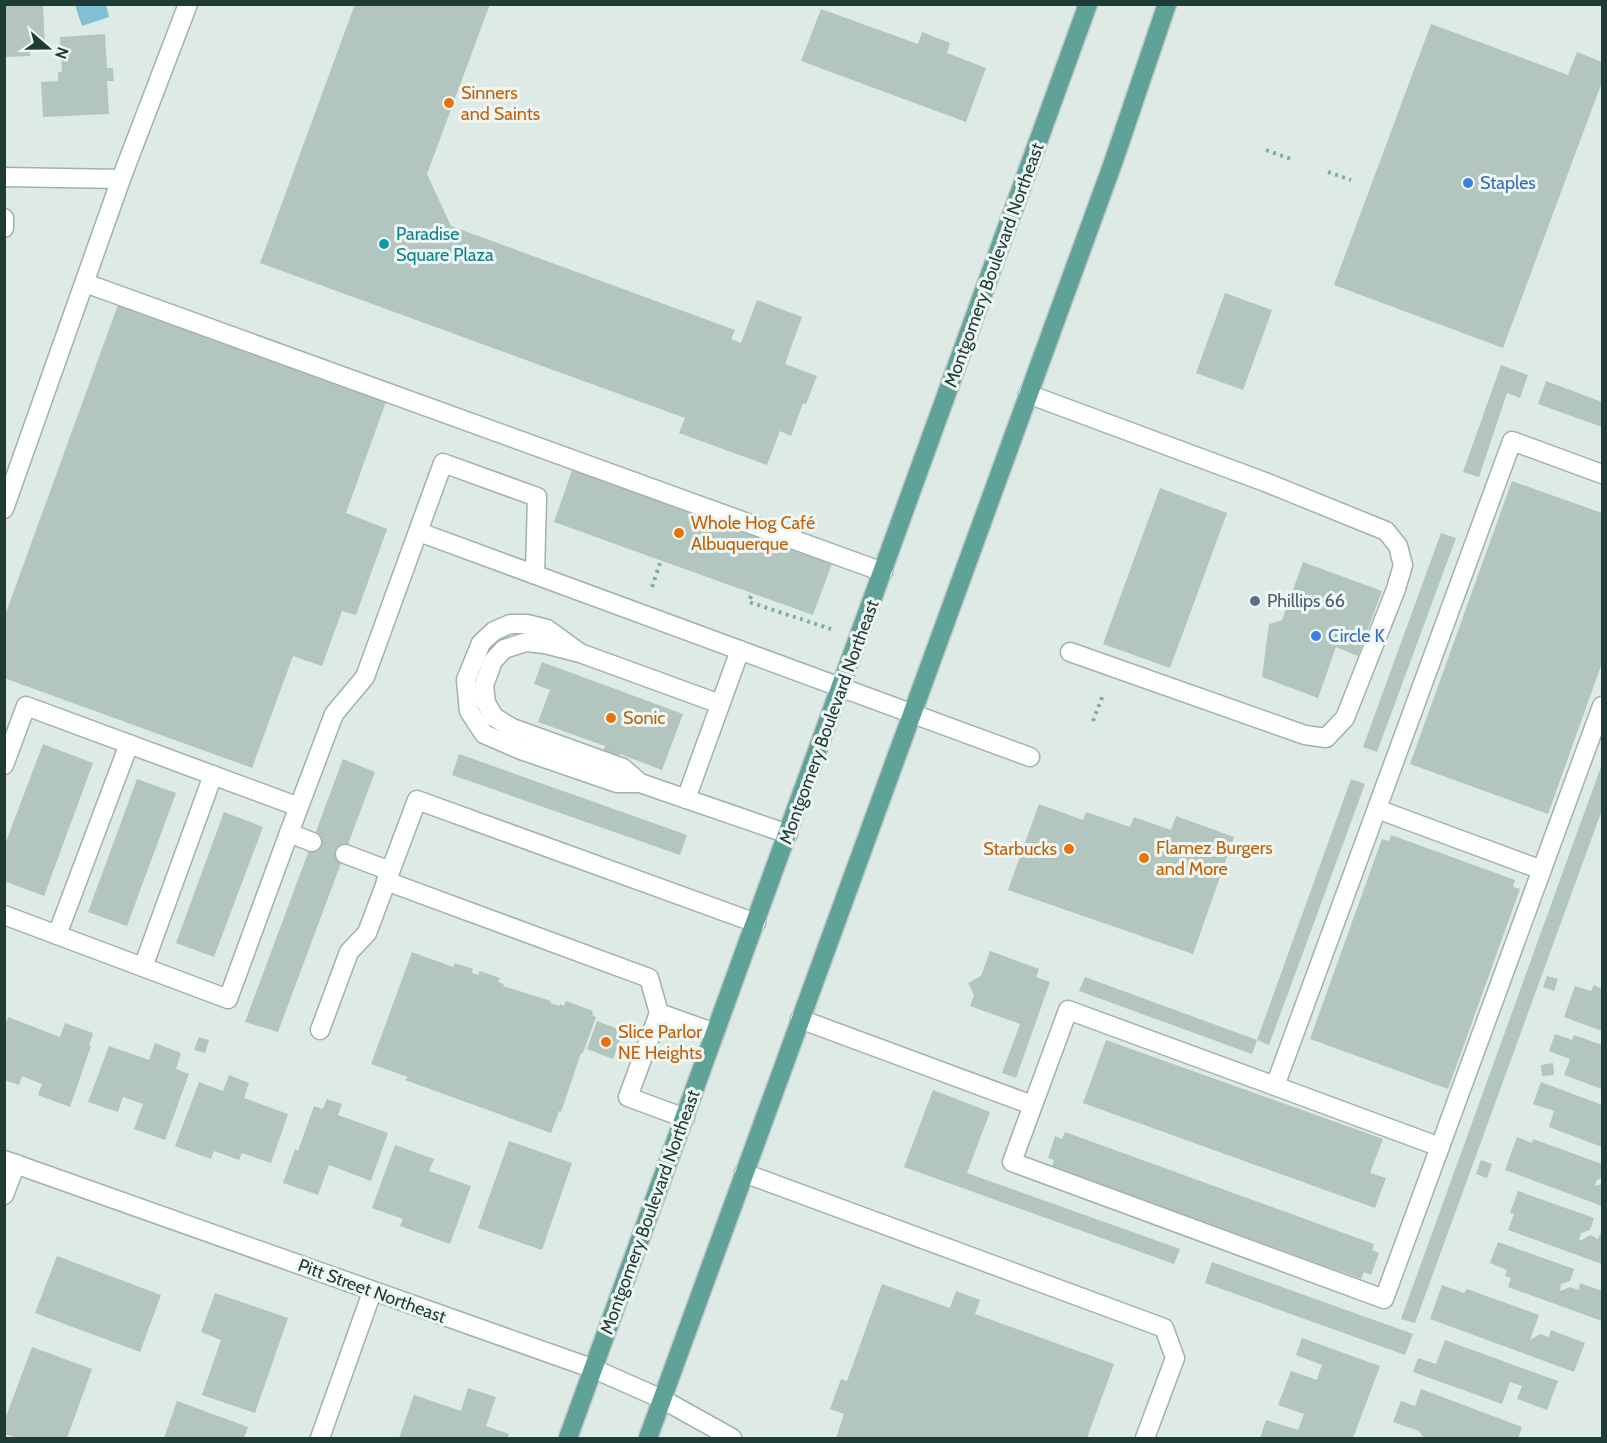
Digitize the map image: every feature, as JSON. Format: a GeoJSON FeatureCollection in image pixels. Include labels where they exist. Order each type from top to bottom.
{"type":"FeatureCollection","features":[{"type":"Feature","properties":{"kind":"main road","name":"Montgomery Boulevard Northeast"},"geometry":{"type":"LineString","coordinates":[[568,1438],[1088,4]]}},
{"type":"Feature","properties":{"kind":"main road"},"geometry":{"type":"LineString","coordinates":[[648,1438],[1113,163],[1167,4]]}},
{"type":"Feature","properties":{"kind":"street"},"geometry":{"type":"LineString","coordinates":[[4,509],[121,179],[188,4]]}},
{"type":"Feature","properties":{"kind":"street"},"geometry":{"type":"LineString","coordinates":[[4,177],[121,179]]}},
{"type":"Feature","properties":{"kind":"street"},"geometry":{"type":"LineString","coordinates":[[4,218],[4,228]]}},
{"type":"Feature","properties":{"kind":"street"},"geometry":{"type":"LineString","coordinates":[[85,283],[883,572]]}},
{"type":"Feature","properties":{"kind":"street"},"geometry":{"type":"LineString","coordinates":[[1028,394],[1265,482],[1386,531],[1398,546],[1402,565],[1396,589],[1344,718],[1326,738],[1305,735],[1070,652]]}},
{"type":"Feature","properties":{"kind":"street"},"geometry":{"type":"LineString","coordinates":[[1275,1086],[1512,441],[1602,474]]}},
{"type":"Feature","properties":{"kind":"street"},"geometry":{"type":"LineString","coordinates":[[4,915],[228,999],[334,714],[365,677],[443,463],[537,497],[535,574]]}},
{"type":"Feature","properties":{"kind":"street"},"geometry":{"type":"LineString","coordinates":[[419,532],[1030,757]]}},
{"type":"Feature","properties":{"kind":"street"},"geometry":{"type":"LineString","coordinates":[[720,704],[579,652],[526,642],[504,649],[493,661],[484,685],[486,703],[494,717],[512,728],[623,768],[640,783],[788,834]]}},
{"type":"Feature","properties":{"kind":"street"},"geometry":{"type":"LineString","coordinates":[[686,799],[740,650]]}},
{"type":"Feature","properties":{"kind":"street"},"geometry":{"type":"LineString","coordinates":[[4,765],[26,706],[299,807]]}},
{"type":"Feature","properties":{"kind":"street"},"geometry":{"type":"LineString","coordinates":[[1440,1147],[1068,1010],[1012,1162],[1384,1299],[1440,1147],[1542,870],[1602,706]]}},
{"type":"Feature","properties":{"kind":"street"},"geometry":{"type":"LineString","coordinates":[[57,935],[129,744]]}},
{"type":"Feature","properties":{"kind":"street"},"geometry":{"type":"LineString","coordinates":[[143,967],[213,775]]}},
{"type":"Feature","properties":{"kind":"street"},"geometry":{"type":"LineString","coordinates":[[320,1030],[349,952],[367,933],[417,800],[756,923]]}},
{"type":"Feature","properties":{"kind":"street"},"geometry":{"type":"LineString","coordinates":[[1377,809],[1542,870]]}},
{"type":"Feature","properties":{"kind":"street"},"geometry":{"type":"LineString","coordinates":[[289,833],[312,842]]}},
{"type":"Feature","properties":{"kind":"street"},"geometry":{"type":"LineString","coordinates":[[345,854],[388,876],[649,978],[659,1013],[628,1096],[685,1118]]}},
{"type":"Feature","properties":{"kind":"street"},"geometry":{"type":"LineString","coordinates":[[659,1013],[715,1033]]}},
{"type":"Feature","properties":{"kind":"street"},"geometry":{"type":"LineString","coordinates":[[800,1019],[1032,1105]]}},
{"type":"Feature","properties":{"kind":"street"},"geometry":{"type":"LineString","coordinates":[[4,1195],[10,1162]]}},
{"type":"Feature","properties":{"kind":"street","name":"Pitt Street Northeast"},"geometry":{"type":"LineString","coordinates":[[10,1162],[594,1369],[662,1400],[732,1438]]}},
{"type":"Feature","properties":{"kind":"street"},"geometry":{"type":"LineString","coordinates":[[744,1173],[1164,1328],[1176,1358],[1145,1438]]}},
{"type":"Feature","properties":{"kind":"street"},"geometry":{"type":"LineString","coordinates":[[320,1438],[372,1292]]}},
{"type":"Feature","properties":{"kind":"path"},"geometry":{"type":"LineString","coordinates":[[1266,150],[1294,160]]}},
{"type":"Feature","properties":{"kind":"path"},"geometry":{"type":"LineString","coordinates":[[1328,172],[1351,180]]}},
{"type":"Feature","properties":{"kind":"path"},"geometry":{"type":"LineString","coordinates":[[652,587],[660,563]]}},
{"type":"Feature","properties":{"kind":"path"},"geometry":{"type":"LineString","coordinates":[[751,596],[749,602],[831,629]]}},
{"type":"Feature","properties":{"kind":"path"},"geometry":{"type":"LineString","coordinates":[[1093,721],[1103,695]]}},
{"type":"Feature","properties":{"kind":"water"},"geometry":{"type":"Polygon","coordinates":[[[75,5],[106,5],[109,17],[82,26],[75,5]]]}},
{"type":"Feature","properties":{"kind":"building"},"geometry":{"type":"Polygon","coordinates":[[[4,4],[43,4],[45,48],[30,49],[30,56],[4,57],[4,4]]]}},
{"type":"Feature","properties":{"kind":"building","name":"Paradise Square Plaza"},"geometry":{"type":"Polygon","coordinates":[[[355,4],[490,4],[427,174],[451,226],[735,330],[731,339],[741,343],[757,300],[802,317],[785,364],[817,376],[806,404],[803,403],[791,436],[780,431],[767,465],[679,433],[685,418],[260,263],[355,4]]]}},
{"type":"Feature","properties":{"kind":"building"},"geometry":{"type":"Polygon","coordinates":[[[821,9],[918,44],[922,32],[950,43],[947,53],[986,68],[966,122],[801,61],[821,9]]]}},
{"type":"Feature","properties":{"kind":"building","name":"Staples"},"geometry":{"type":"Polygon","coordinates":[[[1431,24],[1568,75],[1577,52],[1602,62],[1602,82],[1503,348],[1334,285],[1431,24]]]}},
{"type":"Feature","properties":{"kind":"building"},"geometry":{"type":"Polygon","coordinates":[[[105,34],[107,68],[113,68],[114,81],[107,81],[109,114],[43,117],[41,82],[58,81],[58,72],[62,72],[60,37],[105,34]]]}},
{"type":"Feature","properties":{"kind":"building"},"geometry":{"type":"Polygon","coordinates":[[[1225,293],[1272,310],[1243,390],[1196,373],[1225,293]]]}},
{"type":"Feature","properties":{"kind":"building"},"geometry":{"type":"Polygon","coordinates":[[[119,302],[387,399],[346,513],[387,529],[356,615],[342,611],[322,666],[293,656],[252,768],[4,678],[4,618],[119,302]]]}},
{"type":"Feature","properties":{"kind":"building"},"geometry":{"type":"Polygon","coordinates":[[[1501,365],[1528,375],[1520,398],[1507,393],[1479,477],[1463,472],[1501,365]]]}},
{"type":"Feature","properties":{"kind":"building"},"geometry":{"type":"Polygon","coordinates":[[[1546,381],[1602,402],[1602,427],[1538,404],[1546,381]]]}},
{"type":"Feature","properties":{"kind":"building","name":"Whole Hog Café Albuquerque"},"geometry":{"type":"Polygon","coordinates":[[[575,462],[833,561],[813,615],[554,522],[575,462]]]}},
{"type":"Feature","properties":{"kind":"building"},"geometry":{"type":"Polygon","coordinates":[[[1512,481],[1602,513],[1602,663],[1548,814],[1410,764],[1512,481]]]}},
{"type":"Feature","properties":{"kind":"building"},"geometry":{"type":"Polygon","coordinates":[[[1160,488],[1227,513],[1170,668],[1103,644],[1160,488]]]}},
{"type":"Feature","properties":{"kind":"building"},"geometry":{"type":"Polygon","coordinates":[[[1441,533],[1456,538],[1377,752],[1363,747],[1441,533]]]}},
{"type":"Feature","properties":{"kind":"building","name":"Circle K"},"geometry":{"type":"Polygon","coordinates":[[[1303,562],[1382,591],[1358,656],[1336,647],[1318,698],[1262,677],[1269,624],[1282,620],[1303,562]]]}},
{"type":"Feature","properties":{"kind":"building","name":"Sonic"},"geometry":{"type":"Polygon","coordinates":[[[542,662],[683,714],[662,770],[620,754],[617,761],[602,756],[605,746],[538,722],[550,690],[534,684],[542,662]]]}},
{"type":"Feature","properties":{"kind":"building"},"geometry":{"type":"Polygon","coordinates":[[[43,744],[93,763],[44,896],[4,881],[4,847],[43,744]]]}},
{"type":"Feature","properties":{"kind":"building"},"geometry":{"type":"Polygon","coordinates":[[[459,754],[687,835],[680,855],[452,775],[459,754]]]}},
{"type":"Feature","properties":{"kind":"building"},"geometry":{"type":"Polygon","coordinates":[[[343,759],[375,772],[278,1032],[245,1022],[343,759]]]}},
{"type":"Feature","properties":{"kind":"building"},"geometry":{"type":"Polygon","coordinates":[[[1602,764],[1602,810],[1415,1323],[1401,1319],[1602,764]]]}},
{"type":"Feature","properties":{"kind":"building"},"geometry":{"type":"Polygon","coordinates":[[[137,779],[176,793],[127,926],[88,912],[137,779]]]}},
{"type":"Feature","properties":{"kind":"building"},"geometry":{"type":"Polygon","coordinates":[[[1351,779],[1365,784],[1269,1045],[1257,1040],[1351,779]]]}},
{"type":"Feature","properties":{"kind":"building"},"geometry":{"type":"Polygon","coordinates":[[[1039,804],[1083,820],[1086,812],[1130,827],[1134,817],[1171,830],[1176,816],[1234,837],[1193,954],[1008,890],[1039,804]]]}},
{"type":"Feature","properties":{"kind":"building"},"geometry":{"type":"Polygon","coordinates":[[[224,812],[263,827],[214,957],[176,943],[224,812]]]}},
{"type":"Feature","properties":{"kind":"building"},"geometry":{"type":"Polygon","coordinates":[[[1391,835],[1515,880],[1513,887],[1520,889],[1448,1089],[1310,1039],[1382,839],[1389,841],[1391,835]]]}},
{"type":"Feature","properties":{"kind":"building"},"geometry":{"type":"Polygon","coordinates":[[[990,951],[1039,969],[1036,977],[1050,982],[1016,1078],[1002,1073],[1020,1024],[970,1006],[974,995],[968,983],[981,976],[990,951]]]}},
{"type":"Feature","properties":{"kind":"building"},"geometry":{"type":"Polygon","coordinates":[[[412,952],[453,967],[455,963],[473,969],[472,973],[478,975],[480,971],[500,978],[498,982],[504,984],[503,986],[551,1001],[550,1003],[564,1006],[566,1001],[593,1011],[592,1015],[596,1017],[551,1133],[405,1080],[408,1077],[371,1064],[412,952]]]}},
{"type":"Feature","properties":{"kind":"building"},"geometry":{"type":"Polygon","coordinates":[[[1547,976],[1558,979],[1554,991],[1543,987],[1547,976]]]}},
{"type":"Feature","properties":{"kind":"building"},"geometry":{"type":"Polygon","coordinates":[[[1085,977],[1257,1040],[1252,1054],[1079,991],[1085,977]]]}},
{"type":"Feature","properties":{"kind":"building"},"geometry":{"type":"Polygon","coordinates":[[[1594,985],[1602,989],[1602,1031],[1564,1017],[1575,986],[1591,991],[1594,985]]]}},
{"type":"Feature","properties":{"kind":"building"},"geometry":{"type":"Polygon","coordinates":[[[8,1017],[60,1037],[65,1023],[93,1033],[89,1046],[91,1046],[70,1107],[38,1095],[42,1084],[22,1076],[19,1085],[4,1080],[4,1027],[8,1017]]]}},
{"type":"Feature","properties":{"kind":"building"},"geometry":{"type":"Polygon","coordinates":[[[597,1021],[623,1031],[613,1059],[587,1049],[597,1021]]]}},
{"type":"Feature","properties":{"kind":"building"},"geometry":{"type":"Polygon","coordinates":[[[1555,1034],[1572,1040],[1574,1035],[1602,1045],[1602,1089],[1564,1075],[1570,1059],[1549,1051],[1555,1034]]]}},
{"type":"Feature","properties":{"kind":"building"},"geometry":{"type":"Polygon","coordinates":[[[199,1037],[209,1040],[205,1053],[194,1050],[199,1037]]]}},
{"type":"Feature","properties":{"kind":"building"},"geometry":{"type":"Polygon","coordinates":[[[1106,1040],[1383,1139],[1370,1173],[1386,1178],[1375,1208],[1083,1103],[1106,1040]]]}},
{"type":"Feature","properties":{"kind":"building"},"geometry":{"type":"Polygon","coordinates":[[[155,1043],[181,1053],[176,1069],[189,1074],[165,1140],[134,1129],[143,1104],[123,1097],[118,1112],[88,1102],[109,1046],[149,1060],[155,1043]]]}},
{"type":"Feature","properties":{"kind":"building"},"geometry":{"type":"Polygon","coordinates":[[[1553,1063],[1554,1075],[1542,1076],[1541,1065],[1553,1063]]]}},
{"type":"Feature","properties":{"kind":"building"},"geometry":{"type":"Polygon","coordinates":[[[229,1075],[249,1083],[244,1098],[288,1114],[271,1163],[242,1153],[239,1160],[214,1151],[211,1159],[175,1146],[199,1082],[223,1091],[229,1075]]]}},
{"type":"Feature","properties":{"kind":"building"},"geometry":{"type":"Polygon","coordinates":[[[1541,1082],[1602,1105],[1602,1147],[1549,1127],[1554,1111],[1533,1104],[1541,1082]]]}},
{"type":"Feature","properties":{"kind":"building"},"geometry":{"type":"Polygon","coordinates":[[[933,1090],[990,1112],[967,1173],[1180,1249],[1174,1264],[904,1167],[933,1090]]]}},
{"type":"Feature","properties":{"kind":"building"},"geometry":{"type":"Polygon","coordinates":[[[327,1099],[342,1104],[338,1115],[388,1133],[371,1181],[329,1165],[318,1195],[283,1183],[295,1149],[298,1151],[314,1106],[323,1109],[327,1099]]]}},
{"type":"Feature","properties":{"kind":"building"},"geometry":{"type":"Polygon","coordinates":[[[1065,1132],[1374,1244],[1372,1250],[1379,1253],[1371,1275],[1364,1272],[1361,1279],[1052,1166],[1054,1160],[1048,1158],[1055,1136],[1062,1139],[1065,1132]]]}},
{"type":"Feature","properties":{"kind":"building"},"geometry":{"type":"Polygon","coordinates":[[[1517,1137],[1532,1143],[1533,1139],[1602,1164],[1602,1178],[1597,1180],[1595,1186],[1602,1184],[1602,1206],[1505,1170],[1517,1137]]]}},
{"type":"Feature","properties":{"kind":"building"},"geometry":{"type":"Polygon","coordinates":[[[509,1141],[572,1163],[542,1250],[478,1228],[509,1141]]]}},
{"type":"Feature","properties":{"kind":"building"},"geometry":{"type":"Polygon","coordinates":[[[395,1145],[434,1159],[429,1171],[471,1186],[450,1244],[400,1226],[403,1219],[372,1208],[395,1145]]]}},
{"type":"Feature","properties":{"kind":"building"},"geometry":{"type":"Polygon","coordinates":[[[1481,1160],[1492,1164],[1487,1178],[1476,1174],[1481,1160]]]}},
{"type":"Feature","properties":{"kind":"building"},"geometry":{"type":"Polygon","coordinates":[[[1518,1191],[1594,1218],[1590,1230],[1581,1233],[1579,1240],[1590,1235],[1598,1239],[1602,1233],[1602,1264],[1508,1230],[1514,1214],[1510,1213],[1518,1191]]]}},
{"type":"Feature","properties":{"kind":"building"},"geometry":{"type":"Polygon","coordinates":[[[1498,1242],[1574,1269],[1570,1281],[1561,1284],[1560,1291],[1570,1287],[1579,1290],[1580,1283],[1602,1291],[1602,1321],[1508,1287],[1511,1278],[1505,1276],[1507,1270],[1490,1263],[1498,1242]]]}},
{"type":"Feature","properties":{"kind":"building"},"geometry":{"type":"Polygon","coordinates":[[[57,1256],[161,1295],[140,1352],[35,1313],[57,1256]]]}},
{"type":"Feature","properties":{"kind":"building"},"geometry":{"type":"Polygon","coordinates":[[[1212,1262],[1413,1334],[1405,1355],[1205,1283],[1212,1262]]]}},
{"type":"Feature","properties":{"kind":"building"},"geometry":{"type":"Polygon","coordinates":[[[882,1284],[950,1308],[956,1291],[980,1300],[975,1314],[1114,1364],[1087,1438],[836,1438],[844,1414],[830,1409],[841,1379],[847,1381],[882,1284]]]}},
{"type":"Feature","properties":{"kind":"building"},"geometry":{"type":"Polygon","coordinates":[[[1442,1285],[1464,1293],[1467,1289],[1539,1315],[1530,1340],[1540,1334],[1549,1337],[1551,1330],[1585,1343],[1574,1372],[1430,1319],[1442,1285]]]}},
{"type":"Feature","properties":{"kind":"building"},"geometry":{"type":"Polygon","coordinates":[[[215,1293],[288,1318],[255,1413],[202,1395],[221,1340],[201,1332],[215,1293]]]}},
{"type":"Feature","properties":{"kind":"building"},"geometry":{"type":"Polygon","coordinates":[[[1302,1338],[1380,1366],[1353,1438],[1260,1438],[1266,1420],[1298,1430],[1304,1414],[1278,1405],[1291,1371],[1317,1380],[1322,1365],[1296,1355],[1302,1338]]]}},
{"type":"Feature","properties":{"kind":"building"},"geometry":{"type":"Polygon","coordinates":[[[1445,1340],[1558,1381],[1547,1410],[1517,1399],[1522,1386],[1510,1382],[1502,1404],[1413,1372],[1418,1358],[1436,1364],[1445,1340]]]}},
{"type":"Feature","properties":{"kind":"building"},"geometry":{"type":"Polygon","coordinates":[[[32,1347],[92,1369],[67,1438],[18,1438],[4,1434],[4,1422],[32,1347]]]}},
{"type":"Feature","properties":{"kind":"building"},"geometry":{"type":"Polygon","coordinates":[[[468,1388],[496,1397],[486,1426],[509,1434],[508,1438],[399,1438],[414,1395],[461,1411],[468,1388]]]}},
{"type":"Feature","properties":{"kind":"building"},"geometry":{"type":"Polygon","coordinates":[[[1421,1389],[1522,1427],[1518,1438],[1431,1438],[1393,1422],[1401,1401],[1415,1406],[1421,1389]]]}},
{"type":"Feature","properties":{"kind":"building"},"geometry":{"type":"Polygon","coordinates":[[[177,1401],[248,1427],[244,1438],[164,1438],[177,1401]]]}},
{"type":"Feature","properties":{"kind":"place","name":"Sinners and Saints"},"geometry":{"type":"Point","coordinates":[449,103]}},
{"type":"Feature","properties":{"kind":"place","name":"Staples"},"geometry":{"type":"Point","coordinates":[1468,183]}},
{"type":"Feature","properties":{"kind":"place","name":"Paradise Square Plaza"},"geometry":{"type":"Point","coordinates":[384,244]}},
{"type":"Feature","properties":{"kind":"place","name":"Whole Hog Café Albuquerque"},"geometry":{"type":"Point","coordinates":[679,533]}},
{"type":"Feature","properties":{"kind":"place","name":"Phillips 66"},"geometry":{"type":"Point","coordinates":[1255,601]}},
{"type":"Feature","properties":{"kind":"place","name":"Circle K"},"geometry":{"type":"Point","coordinates":[1316,636]}},
{"type":"Feature","properties":{"kind":"place","name":"Sonic"},"geometry":{"type":"Point","coordinates":[611,718]}},
{"type":"Feature","properties":{"kind":"place","name":"Starbucks"},"geometry":{"type":"Point","coordinates":[1069,849]}},
{"type":"Feature","properties":{"kind":"place","name":"Flamez Burgers and More"},"geometry":{"type":"Point","coordinates":[1144,858]}},
{"type":"Feature","properties":{"kind":"place","name":"Slice Parlor NE Heights"},"geometry":{"type":"Point","coordinates":[606,1042]}}]}
